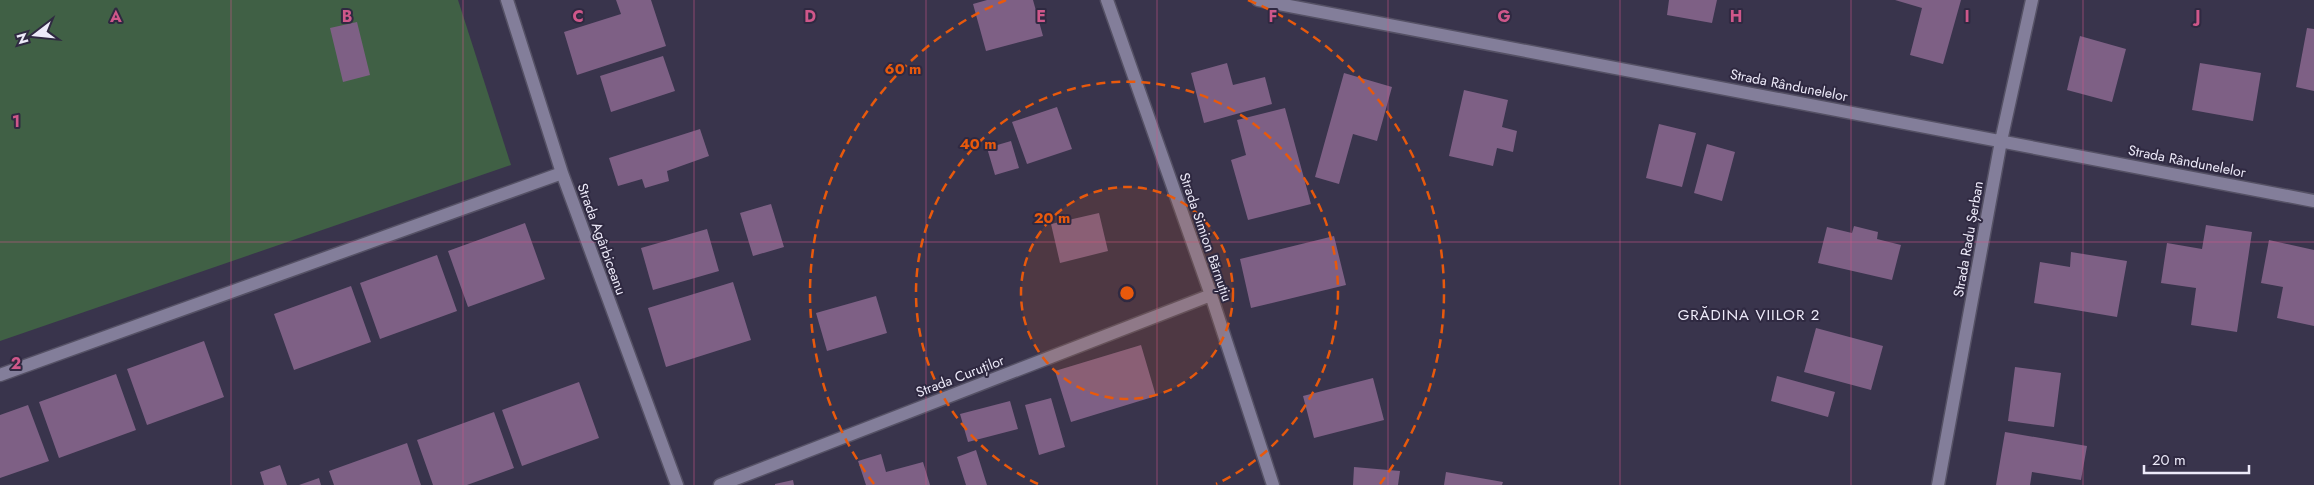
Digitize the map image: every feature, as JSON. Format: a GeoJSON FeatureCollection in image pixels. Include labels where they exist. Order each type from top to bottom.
{"type":"FeatureCollection","features":[{"type":"Feature","properties":{"kind":"street","name":"Strada Agârbiceanu"},"geometry":{"type":"LineString","coordinates":[[507,0],[562,173],[677,485]]}},
{"type":"Feature","properties":{"kind":"street","name":"Strada Simion Bărnuțiu"},"geometry":{"type":"LineString","coordinates":[[1107,0],[1211,295],[1273,485]]}},
{"type":"Feature","properties":{"kind":"street","name":"Strada Rândunelelor"},"geometry":{"type":"LineString","coordinates":[[1258,0],[2314,201]]}},
{"type":"Feature","properties":{"kind":"street","name":"Strada Radu Șerban"},"geometry":{"type":"LineString","coordinates":[[1938,485],[2001,141],[2032,0]]}},
{"type":"Feature","properties":{"kind":"street"},"geometry":{"type":"LineString","coordinates":[[0,375],[562,173]]}},
{"type":"Feature","properties":{"kind":"street","name":"Strada Curuților"},"geometry":{"type":"LineString","coordinates":[[720,485],[1211,295]]}},
{"type":"Feature","properties":{"kind":"green space"},"geometry":{"type":"Polygon","coordinates":[[[0,0],[458,0],[511,165],[0,341],[0,0]]]}},
{"type":"Feature","properties":{"kind":"building"},"geometry":{"type":"Polygon","coordinates":[[[616,0],[651,0],[666,46],[577,75],[564,32],[621,14],[616,0]]]}},
{"type":"Feature","properties":{"kind":"building"},"geometry":{"type":"Polygon","coordinates":[[[987,0],[1033,0],[1043,36],[986,51],[973,4],[987,0]]]}},
{"type":"Feature","properties":{"kind":"building"},"geometry":{"type":"Polygon","coordinates":[[[1669,0],[1717,0],[1712,23],[1667,15],[1669,0]]]}},
{"type":"Feature","properties":{"kind":"building"},"geometry":{"type":"Polygon","coordinates":[[[1895,0],[1961,0],[1943,64],[1910,55],[1922,8],[1895,0]]]}},
{"type":"Feature","properties":{"kind":"building"},"geometry":{"type":"Polygon","coordinates":[[[357,22],[370,75],[343,82],[330,28],[357,22]]]}},
{"type":"Feature","properties":{"kind":"building"},"geometry":{"type":"Polygon","coordinates":[[[2307,28],[2314,29],[2314,91],[2296,87],[2307,28]]]}},
{"type":"Feature","properties":{"kind":"building"},"geometry":{"type":"Polygon","coordinates":[[[2080,36],[2126,49],[2112,102],[2067,90],[2080,36]]]}},
{"type":"Feature","properties":{"kind":"building"},"geometry":{"type":"Polygon","coordinates":[[[663,56],[675,91],[611,112],[600,76],[663,56]]]}},
{"type":"Feature","properties":{"kind":"building"},"geometry":{"type":"Polygon","coordinates":[[[1227,63],[1233,85],[1265,77],[1272,104],[1204,123],[1191,73],[1227,63]]]}},
{"type":"Feature","properties":{"kind":"building"},"geometry":{"type":"Polygon","coordinates":[[[2200,63],[2261,73],[2253,121],[2192,110],[2200,63]]]}},
{"type":"Feature","properties":{"kind":"building"},"geometry":{"type":"Polygon","coordinates":[[[1344,73],[1392,87],[1377,141],[1353,134],[1339,184],[1315,177],[1344,73]]]}},
{"type":"Feature","properties":{"kind":"building"},"geometry":{"type":"Polygon","coordinates":[[[1464,90],[1508,100],[1502,127],[1517,131],[1513,152],[1497,148],[1493,166],[1449,156],[1464,90]]]}},
{"type":"Feature","properties":{"kind":"building"},"geometry":{"type":"Polygon","coordinates":[[[1057,107],[1072,149],[1027,164],[1012,122],[1057,107]]]}},
{"type":"Feature","properties":{"kind":"building"},"geometry":{"type":"Polygon","coordinates":[[[1285,108],[1311,204],[1248,220],[1231,160],[1246,155],[1237,120],[1285,108]]]}},
{"type":"Feature","properties":{"kind":"building"},"geometry":{"type":"Polygon","coordinates":[[[1659,124],[1696,133],[1682,187],[1646,178],[1659,124]]]}},
{"type":"Feature","properties":{"kind":"building"},"geometry":{"type":"Polygon","coordinates":[[[700,129],[709,156],[667,171],[669,181],[645,188],[642,179],[618,186],[609,158],[700,129]]]}},
{"type":"Feature","properties":{"kind":"building"},"geometry":{"type":"Polygon","coordinates":[[[1011,141],[1019,168],[995,175],[987,148],[1011,141]]]}},
{"type":"Feature","properties":{"kind":"building"},"geometry":{"type":"Polygon","coordinates":[[[1707,144],[1735,152],[1722,201],[1694,193],[1707,144]]]}},
{"type":"Feature","properties":{"kind":"building"},"geometry":{"type":"Polygon","coordinates":[[[771,204],[784,247],[753,256],[740,213],[771,204]]]}},
{"type":"Feature","properties":{"kind":"building"},"geometry":{"type":"Polygon","coordinates":[[[1099,213],[1108,251],[1060,263],[1051,224],[1099,213]]]}},
{"type":"Feature","properties":{"kind":"building"},"geometry":{"type":"Polygon","coordinates":[[[525,223],[545,279],[468,307],[448,251],[525,223]]]}},
{"type":"Feature","properties":{"kind":"building"},"geometry":{"type":"Polygon","coordinates":[[[2206,225],[2252,232],[2237,332],[2191,325],[2196,288],[2161,283],[2167,243],[2202,249],[2206,225]]]}},
{"type":"Feature","properties":{"kind":"building"},"geometry":{"type":"Polygon","coordinates":[[[1854,226],[1878,232],[1877,239],[1901,245],[1892,280],[1818,263],[1827,227],[1852,233],[1854,226]]]}},
{"type":"Feature","properties":{"kind":"building"},"geometry":{"type":"Polygon","coordinates":[[[707,229],[719,271],[653,290],[641,248],[707,229]]]}},
{"type":"Feature","properties":{"kind":"building"},"geometry":{"type":"Polygon","coordinates":[[[1334,236],[1346,285],[1251,308],[1240,259],[1334,236]]]}},
{"type":"Feature","properties":{"kind":"building"},"geometry":{"type":"Polygon","coordinates":[[[2269,240],[2314,250],[2314,326],[2277,318],[2283,287],[2261,283],[2269,240]]]}},
{"type":"Feature","properties":{"kind":"building"},"geometry":{"type":"Polygon","coordinates":[[[2071,252],[2127,261],[2117,317],[2034,303],[2040,262],[2070,267],[2071,252]]]}},
{"type":"Feature","properties":{"kind":"building"},"geometry":{"type":"Polygon","coordinates":[[[437,255],[457,311],[380,339],[360,283],[437,255]]]}},
{"type":"Feature","properties":{"kind":"building"},"geometry":{"type":"Polygon","coordinates":[[[733,282],[751,340],[666,367],[648,308],[733,282]]]}},
{"type":"Feature","properties":{"kind":"building"},"geometry":{"type":"Polygon","coordinates":[[[351,286],[371,342],[294,370],[274,314],[351,286]]]}},
{"type":"Feature","properties":{"kind":"building"},"geometry":{"type":"Polygon","coordinates":[[[876,296],[887,333],[827,351],[816,313],[876,296]]]}},
{"type":"Feature","properties":{"kind":"building"},"geometry":{"type":"Polygon","coordinates":[[[1816,328],[1883,346],[1871,390],[1804,372],[1816,328]]]}},
{"type":"Feature","properties":{"kind":"building"},"geometry":{"type":"Polygon","coordinates":[[[204,341],[224,397],[147,425],[127,369],[204,341]]]}},
{"type":"Feature","properties":{"kind":"building"},"geometry":{"type":"Polygon","coordinates":[[[1141,345],[1156,396],[1071,422],[1055,371],[1141,345]]]}},
{"type":"Feature","properties":{"kind":"building"},"geometry":{"type":"Polygon","coordinates":[[[2015,367],[2061,373],[2054,427],[2008,421],[2015,367]]]}},
{"type":"Feature","properties":{"kind":"building"},"geometry":{"type":"Polygon","coordinates":[[[116,374],[136,430],[59,458],[39,402],[116,374]]]}},
{"type":"Feature","properties":{"kind":"building"},"geometry":{"type":"Polygon","coordinates":[[[1777,376],[1835,392],[1828,417],[1771,401],[1777,376]]]}},
{"type":"Feature","properties":{"kind":"building"},"geometry":{"type":"Polygon","coordinates":[[[1373,378],[1384,420],[1314,438],[1303,396],[1373,378]]]}},
{"type":"Feature","properties":{"kind":"building"},"geometry":{"type":"Polygon","coordinates":[[[579,382],[599,438],[522,466],[502,410],[579,382]]]}},
{"type":"Feature","properties":{"kind":"building"},"geometry":{"type":"Polygon","coordinates":[[[1051,398],[1065,447],[1039,455],[1025,405],[1051,398]]]}},
{"type":"Feature","properties":{"kind":"building"},"geometry":{"type":"Polygon","coordinates":[[[1010,401],[1018,429],[968,442],[960,414],[1010,401]]]}},
{"type":"Feature","properties":{"kind":"building"},"geometry":{"type":"Polygon","coordinates":[[[28,405],[49,461],[0,478],[0,415],[28,405]]]}},
{"type":"Feature","properties":{"kind":"building"},"geometry":{"type":"Polygon","coordinates":[[[494,412],[514,468],[467,485],[433,485],[417,440],[494,412]]]}},
{"type":"Feature","properties":{"kind":"building"},"geometry":{"type":"Polygon","coordinates":[[[2005,432],[2087,446],[2081,480],[2032,472],[2030,485],[1996,485],[2005,432]]]}},
{"type":"Feature","properties":{"kind":"building"},"geometry":{"type":"Polygon","coordinates":[[[407,443],[421,485],[334,485],[329,471],[407,443]]]}},
{"type":"Feature","properties":{"kind":"building"},"geometry":{"type":"Polygon","coordinates":[[[976,450],[987,485],[966,485],[957,457],[976,450]]]}},
{"type":"Feature","properties":{"kind":"building"},"geometry":{"type":"Polygon","coordinates":[[[881,454],[886,472],[923,462],[930,485],[866,485],[858,461],[881,454]]]}},
{"type":"Feature","properties":{"kind":"building"},"geometry":{"type":"Polygon","coordinates":[[[280,465],[287,485],[264,485],[260,472],[280,465]]]}},
{"type":"Feature","properties":{"kind":"building"},"geometry":{"type":"Polygon","coordinates":[[[1354,467],[1400,471],[1398,485],[1353,485],[1354,467]]]}},
{"type":"Feature","properties":{"kind":"building"},"geometry":{"type":"Polygon","coordinates":[[[1446,472],[1503,482],[1502,485],[1444,485],[1446,472]]]}},
{"type":"Feature","properties":{"kind":"building"},"geometry":{"type":"Polygon","coordinates":[[[319,478],[321,485],[299,485],[319,478]]]}},
{"type":"Feature","properties":{"kind":"building"},"geometry":{"type":"Polygon","coordinates":[[[793,480],[794,485],[775,485],[775,484],[793,480]]]}},
{"type":"Feature","properties":{"kind":"district","name":"GRĂDINA VIILOR 2"},"geometry":{"type":"Point","coordinates":[1749,315]}}]}
